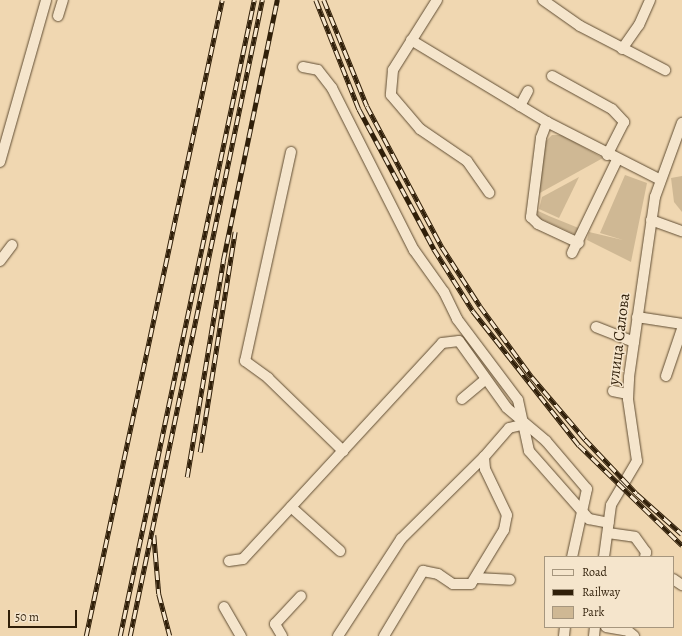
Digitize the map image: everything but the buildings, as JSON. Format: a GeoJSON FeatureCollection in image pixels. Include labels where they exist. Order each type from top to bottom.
{"type":"FeatureCollection","features":[{"type":"Feature","properties":{"kind":"street"},"geometry":{"type":"LineString","coordinates":[[2,163],[13,132],[46,0]]}},
{"type":"Feature","properties":{"kind":"street"},"geometry":{"type":"LineString","coordinates":[[58,16],[63,0]]}},
{"type":"Feature","properties":{"kind":"street"},"geometry":{"type":"LineString","coordinates":[[543,0],[622,49],[665,70]]}},
{"type":"Feature","properties":{"kind":"street"},"geometry":{"type":"LineString","coordinates":[[622,49],[639,25],[650,0]]}},
{"type":"Feature","properties":{"kind":"street"},"geometry":{"type":"LineString","coordinates":[[431,2],[390,83],[395,104],[420,129],[467,161],[489,193]]}},
{"type":"Feature","properties":{"kind":"street"},"geometry":{"type":"LineString","coordinates":[[411,40],[547,122],[607,155],[659,179]]}},
{"type":"Feature","properties":{"kind":"street"},"geometry":{"type":"LineString","coordinates":[[303,67],[318,70],[332,88],[414,250],[444,292],[457,319],[518,400],[525,424],[529,451],[589,519],[635,538],[647,555]]}},
{"type":"Feature","properties":{"kind":"street"},"geometry":{"type":"LineString","coordinates":[[552,76],[612,109],[624,122],[607,155]]}},
{"type":"Feature","properties":{"kind":"street"},"geometry":{"type":"LineString","coordinates":[[520,106],[528,91]]}},
{"type":"Feature","properties":{"kind":"street"},"geometry":{"type":"LineString","coordinates":[[547,122],[533,198],[531,223],[579,243]]}},
{"type":"Feature","properties":{"kind":"street","name":"улица Салова"},"geometry":{"type":"LineString","coordinates":[[604,556],[608,528],[616,494],[630,477],[637,461],[627,394],[637,317],[650,220],[659,179],[682,123]]}},
{"type":"Feature","properties":{"kind":"street"},"geometry":{"type":"LineString","coordinates":[[291,152],[245,361],[268,378],[343,451]]}},
{"type":"Feature","properties":{"kind":"street"},"geometry":{"type":"LineString","coordinates":[[572,253],[579,243],[617,160]]}},
{"type":"Feature","properties":{"kind":"street"},"geometry":{"type":"LineString","coordinates":[[650,220],[682,231]]}},
{"type":"Feature","properties":{"kind":"street"},"geometry":{"type":"LineString","coordinates":[[0,261],[12,245]]}},
{"type":"Feature","properties":{"kind":"street"},"geometry":{"type":"LineString","coordinates":[[637,317],[682,324]]}},
{"type":"Feature","properties":{"kind":"street"},"geometry":{"type":"LineString","coordinates":[[596,327],[634,342]]}},
{"type":"Feature","properties":{"kind":"street"},"geometry":{"type":"LineString","coordinates":[[666,376],[682,329]]}},
{"type":"Feature","properties":{"kind":"street"},"geometry":{"type":"LineString","coordinates":[[229,561],[243,559],[442,342],[459,342],[507,408],[546,441],[587,489],[583,513],[577,522],[572,556]]}},
{"type":"Feature","properties":{"kind":"street"},"geometry":{"type":"LineString","coordinates":[[462,399],[486,379]]}},
{"type":"Feature","properties":{"kind":"street"},"geometry":{"type":"LineString","coordinates":[[613,392],[627,394]]}},
{"type":"Feature","properties":{"kind":"street"},"geometry":{"type":"LineString","coordinates":[[338,636],[401,539],[484,457],[509,428],[525,424]]}},
{"type":"Feature","properties":{"kind":"street"},"geometry":{"type":"LineString","coordinates":[[385,636],[423,570],[438,574],[454,584],[472,584],[504,530],[507,515],[485,469],[484,457]]}},
{"type":"Feature","properties":{"kind":"street"},"geometry":{"type":"LineString","coordinates":[[291,508],[340,550]]}},
{"type":"Feature","properties":{"kind":"street"},"geometry":{"type":"LineString","coordinates":[[476,578],[510,580]]}},
{"type":"Feature","properties":{"kind":"street"},"geometry":{"type":"LineString","coordinates":[[282,636],[275,624],[301,596]]}},
{"type":"Feature","properties":{"kind":"street"},"geometry":{"type":"LineString","coordinates":[[224,607],[241,636]]}},
{"type":"Feature","properties":{"kind":"street"},"geometry":{"type":"LineString","coordinates":[[612,628],[628,631],[634,636]]}},
{"type":"Feature","properties":{"kind":"green space"},"geometry":{"type":"Polygon","coordinates":[[[552,135],[562,135],[603,158],[538,194],[545,142],[552,135]]]}},
{"type":"Feature","properties":{"kind":"green space"},"geometry":{"type":"Polygon","coordinates":[[[625,175],[647,183],[631,262],[587,240],[589,232],[623,240],[600,233],[625,175]]]}},
{"type":"Feature","properties":{"kind":"green space"},"geometry":{"type":"Polygon","coordinates":[[[682,176],[682,212],[674,202],[671,178],[682,176]]]}},
{"type":"Feature","properties":{"kind":"green space"},"geometry":{"type":"Polygon","coordinates":[[[579,177],[559,218],[539,209],[542,197],[579,177]]]}},
{"type":"Feature","properties":{"kind":"green space"},"geometry":{"type":"Polygon","coordinates":[[[536,210],[581,229],[574,234],[539,218],[536,210]]]}},
{"type":"Feature","properties":{"kind":"railway"},"geometry":{"type":"LineString","coordinates":[[86,636],[222,0]]}},
{"type":"Feature","properties":{"kind":"railway"},"geometry":{"type":"LineString","coordinates":[[120,636],[254,0]]}},
{"type":"Feature","properties":{"kind":"railway"},"geometry":{"type":"LineString","coordinates":[[130,636],[262,0]]}},
{"type":"Feature","properties":{"kind":"railway"},"geometry":{"type":"LineString","coordinates":[[187,477],[223,261],[277,0]]}},
{"type":"Feature","properties":{"kind":"railway"},"geometry":{"type":"LineString","coordinates":[[316,0],[359,109],[434,249],[473,311],[579,445],[682,545]]}},
{"type":"Feature","properties":{"kind":"railway"},"geometry":{"type":"LineString","coordinates":[[324,0],[367,106],[442,247],[480,306],[532,377],[585,439],[637,494],[682,534]]}},
{"type":"Feature","properties":{"kind":"railway"},"geometry":{"type":"LineString","coordinates":[[200,452],[235,232]]}},
{"type":"Feature","properties":{"kind":"railway"},"geometry":{"type":"LineString","coordinates":[[154,535],[159,594],[170,636]]}}]}
